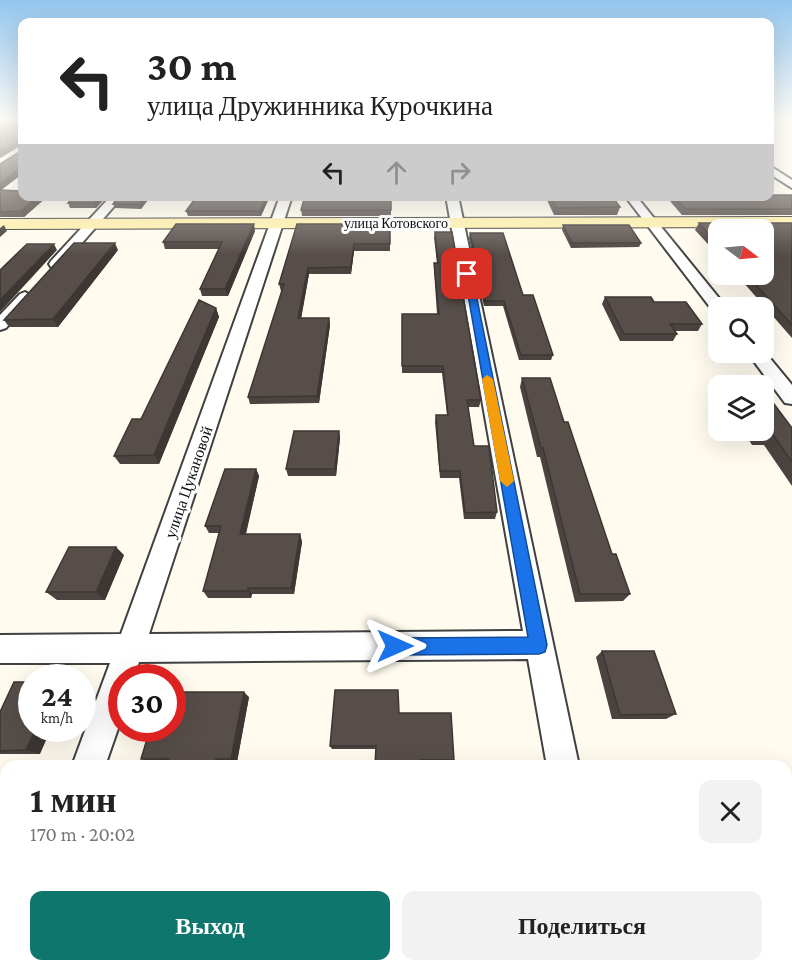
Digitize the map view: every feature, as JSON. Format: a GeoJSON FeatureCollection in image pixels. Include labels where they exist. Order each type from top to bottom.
{"type":"FeatureCollection","features":[{"type":"Feature","properties":{"kind":"street"},"geometry":{"type":"LineString","coordinates":[[774,172],[792,184]]}},
{"type":"Feature","properties":{"kind":"street"},"geometry":{"type":"LineString","coordinates":[[48,272],[114,201]]}},
{"type":"Feature","properties":{"kind":"street","name":"улица Цукановой"},"geometry":{"type":"LineString","coordinates":[[91,760],[132,648],[284,201]]}},
{"type":"Feature","properties":{"kind":"street"},"geometry":{"type":"LineString","coordinates":[[453,201],[562,760]]}},
{"type":"Feature","properties":{"kind":"street"},"geometry":{"type":"LineString","coordinates":[[634,201],[710,297]]}},
{"type":"Feature","properties":{"kind":"street","name":"улица Котовского"},"geometry":{"type":"LineString","coordinates":[[0,224],[792,222]]}},
{"type":"Feature","properties":{"kind":"street"},"geometry":{"type":"LineString","coordinates":[[0,325],[32,290]]}},
{"type":"Feature","properties":{"kind":"street"},"geometry":{"type":"LineString","coordinates":[[764,363],[792,399]]}},
{"type":"Feature","properties":{"kind":"street"},"geometry":{"type":"LineString","coordinates":[[0,649],[539,645]]}},
{"type":"Feature","properties":{"kind":"building"},"geometry":{"type":"Polygon","coordinates":[[[0,164],[18,164],[18,170],[0,183],[0,164]]]}},
{"type":"Feature","properties":{"kind":"building"},"geometry":{"type":"Polygon","coordinates":[[[0,190],[18,191],[18,201],[32,201],[21,211],[0,212],[0,190]]]}},
{"type":"Feature","properties":{"kind":"building"},"geometry":{"type":"Polygon","coordinates":[[[774,195],[792,195],[792,209],[685,209],[678,201],[774,201],[774,195]]]}},
{"type":"Feature","properties":{"kind":"building"},"geometry":{"type":"Polygon","coordinates":[[[70,201],[96,201],[94,203],[68,203],[70,201]]]}},
{"type":"Feature","properties":{"kind":"building"},"geometry":{"type":"Polygon","coordinates":[[[115,201],[141,201],[139,204],[113,204],[115,201]]]}},
{"type":"Feature","properties":{"kind":"building"},"geometry":{"type":"Polygon","coordinates":[[[193,201],[265,201],[260,211],[186,211],[193,201]]]}},
{"type":"Feature","properties":{"kind":"building"},"geometry":{"type":"Polygon","coordinates":[[[304,201],[391,201],[391,210],[301,210],[304,201]]]}},
{"type":"Feature","properties":{"kind":"building"},"geometry":{"type":"Polygon","coordinates":[[[552,201],[616,201],[620,207],[556,208],[552,201]]]}},
{"type":"Feature","properties":{"kind":"building"},"geometry":{"type":"Polygon","coordinates":[[[699,223],[708,223],[708,233],[699,223]]]}},
{"type":"Feature","properties":{"kind":"building"},"geometry":{"type":"Polygon","coordinates":[[[774,223],[792,223],[792,325],[774,305],[774,297],[767,297],[756,285],[774,285],[774,223]]]}},
{"type":"Feature","properties":{"kind":"building"},"geometry":{"type":"Polygon","coordinates":[[[176,224],[254,224],[225,289],[200,289],[222,242],[163,242],[176,224]]]}},
{"type":"Feature","properties":{"kind":"building"},"geometry":{"type":"Polygon","coordinates":[[[297,224],[390,224],[390,244],[354,244],[351,267],[308,268],[298,318],[329,318],[317,396],[248,397],[284,284],[279,284],[297,224]]]}},
{"type":"Feature","properties":{"kind":"building"},"geometry":{"type":"Polygon","coordinates":[[[563,225],[629,225],[641,243],[572,243],[563,225]]]}},
{"type":"Feature","properties":{"kind":"building"},"geometry":{"type":"Polygon","coordinates":[[[435,232],[452,232],[481,400],[467,400],[474,446],[489,446],[497,512],[465,513],[460,471],[440,471],[436,415],[448,415],[443,366],[402,366],[402,314],[439,314],[434,263],[438,263],[435,232]]]}},
{"type":"Feature","properties":{"kind":"building"},"geometry":{"type":"Polygon","coordinates":[[[470,233],[503,233],[523,295],[533,295],[553,355],[521,355],[504,301],[485,301],[470,233]]]}},
{"type":"Feature","properties":{"kind":"building"},"geometry":{"type":"Polygon","coordinates":[[[74,243],[115,243],[53,319],[4,320],[74,243]]]}},
{"type":"Feature","properties":{"kind":"building"},"geometry":{"type":"Polygon","coordinates":[[[27,244],[54,244],[0,300],[0,270],[27,244]]]}},
{"type":"Feature","properties":{"kind":"building"},"geometry":{"type":"Polygon","coordinates":[[[605,297],[651,297],[654,302],[686,302],[702,324],[670,324],[677,334],[624,334],[605,297]]]}},
{"type":"Feature","properties":{"kind":"building"},"geometry":{"type":"Polygon","coordinates":[[[199,300],[216,308],[154,455],[114,456],[132,419],[141,419],[199,300]]]}},
{"type":"Feature","properties":{"kind":"building"},"geometry":{"type":"Polygon","coordinates":[[[522,378],[550,378],[564,422],[568,422],[612,554],[616,554],[630,594],[580,594],[543,448],[541,448],[522,378]]]}},
{"type":"Feature","properties":{"kind":"building"},"geometry":{"type":"Polygon","coordinates":[[[774,404],[792,428],[792,462],[774,436],[774,404]]]}},
{"type":"Feature","properties":{"kind":"building"},"geometry":{"type":"Polygon","coordinates":[[[294,431],[339,431],[335,469],[286,469],[294,431]]]}},
{"type":"Feature","properties":{"kind":"building"},"geometry":{"type":"Polygon","coordinates":[[[225,469],[256,469],[240,534],[300,534],[291,588],[203,591],[221,526],[205,526],[225,469]]]}},
{"type":"Feature","properties":{"kind":"building"},"geometry":{"type":"Polygon","coordinates":[[[69,547],[116,547],[96,592],[46,592],[69,547]]]}},
{"type":"Feature","properties":{"kind":"building"},"geometry":{"type":"Polygon","coordinates":[[[602,651],[654,651],[676,714],[620,715],[602,651]]]}},
{"type":"Feature","properties":{"kind":"building"},"geometry":{"type":"Polygon","coordinates":[[[14,682],[18,682],[18,742],[30,742],[26,750],[0,751],[0,712],[14,682]]]}},
{"type":"Feature","properties":{"kind":"building"},"geometry":{"type":"Polygon","coordinates":[[[335,690],[398,690],[399,713],[451,713],[454,760],[375,760],[376,746],[330,746],[335,690]]]}},
{"type":"Feature","properties":{"kind":"building"},"geometry":{"type":"Polygon","coordinates":[[[186,692],[244,692],[231,759],[141,759],[146,742],[186,742],[186,692]]]}},
{"type":"Feature","properties":{"kind":"slow traffic"},"geometry":{"type":"LineString","coordinates":[[487,379],[507,481]]}},
{"type":"Feature","properties":{"kind":"route"},"geometry":{"type":"LineString","coordinates":[[395,646],[539,645],[467,274]]}}]}
